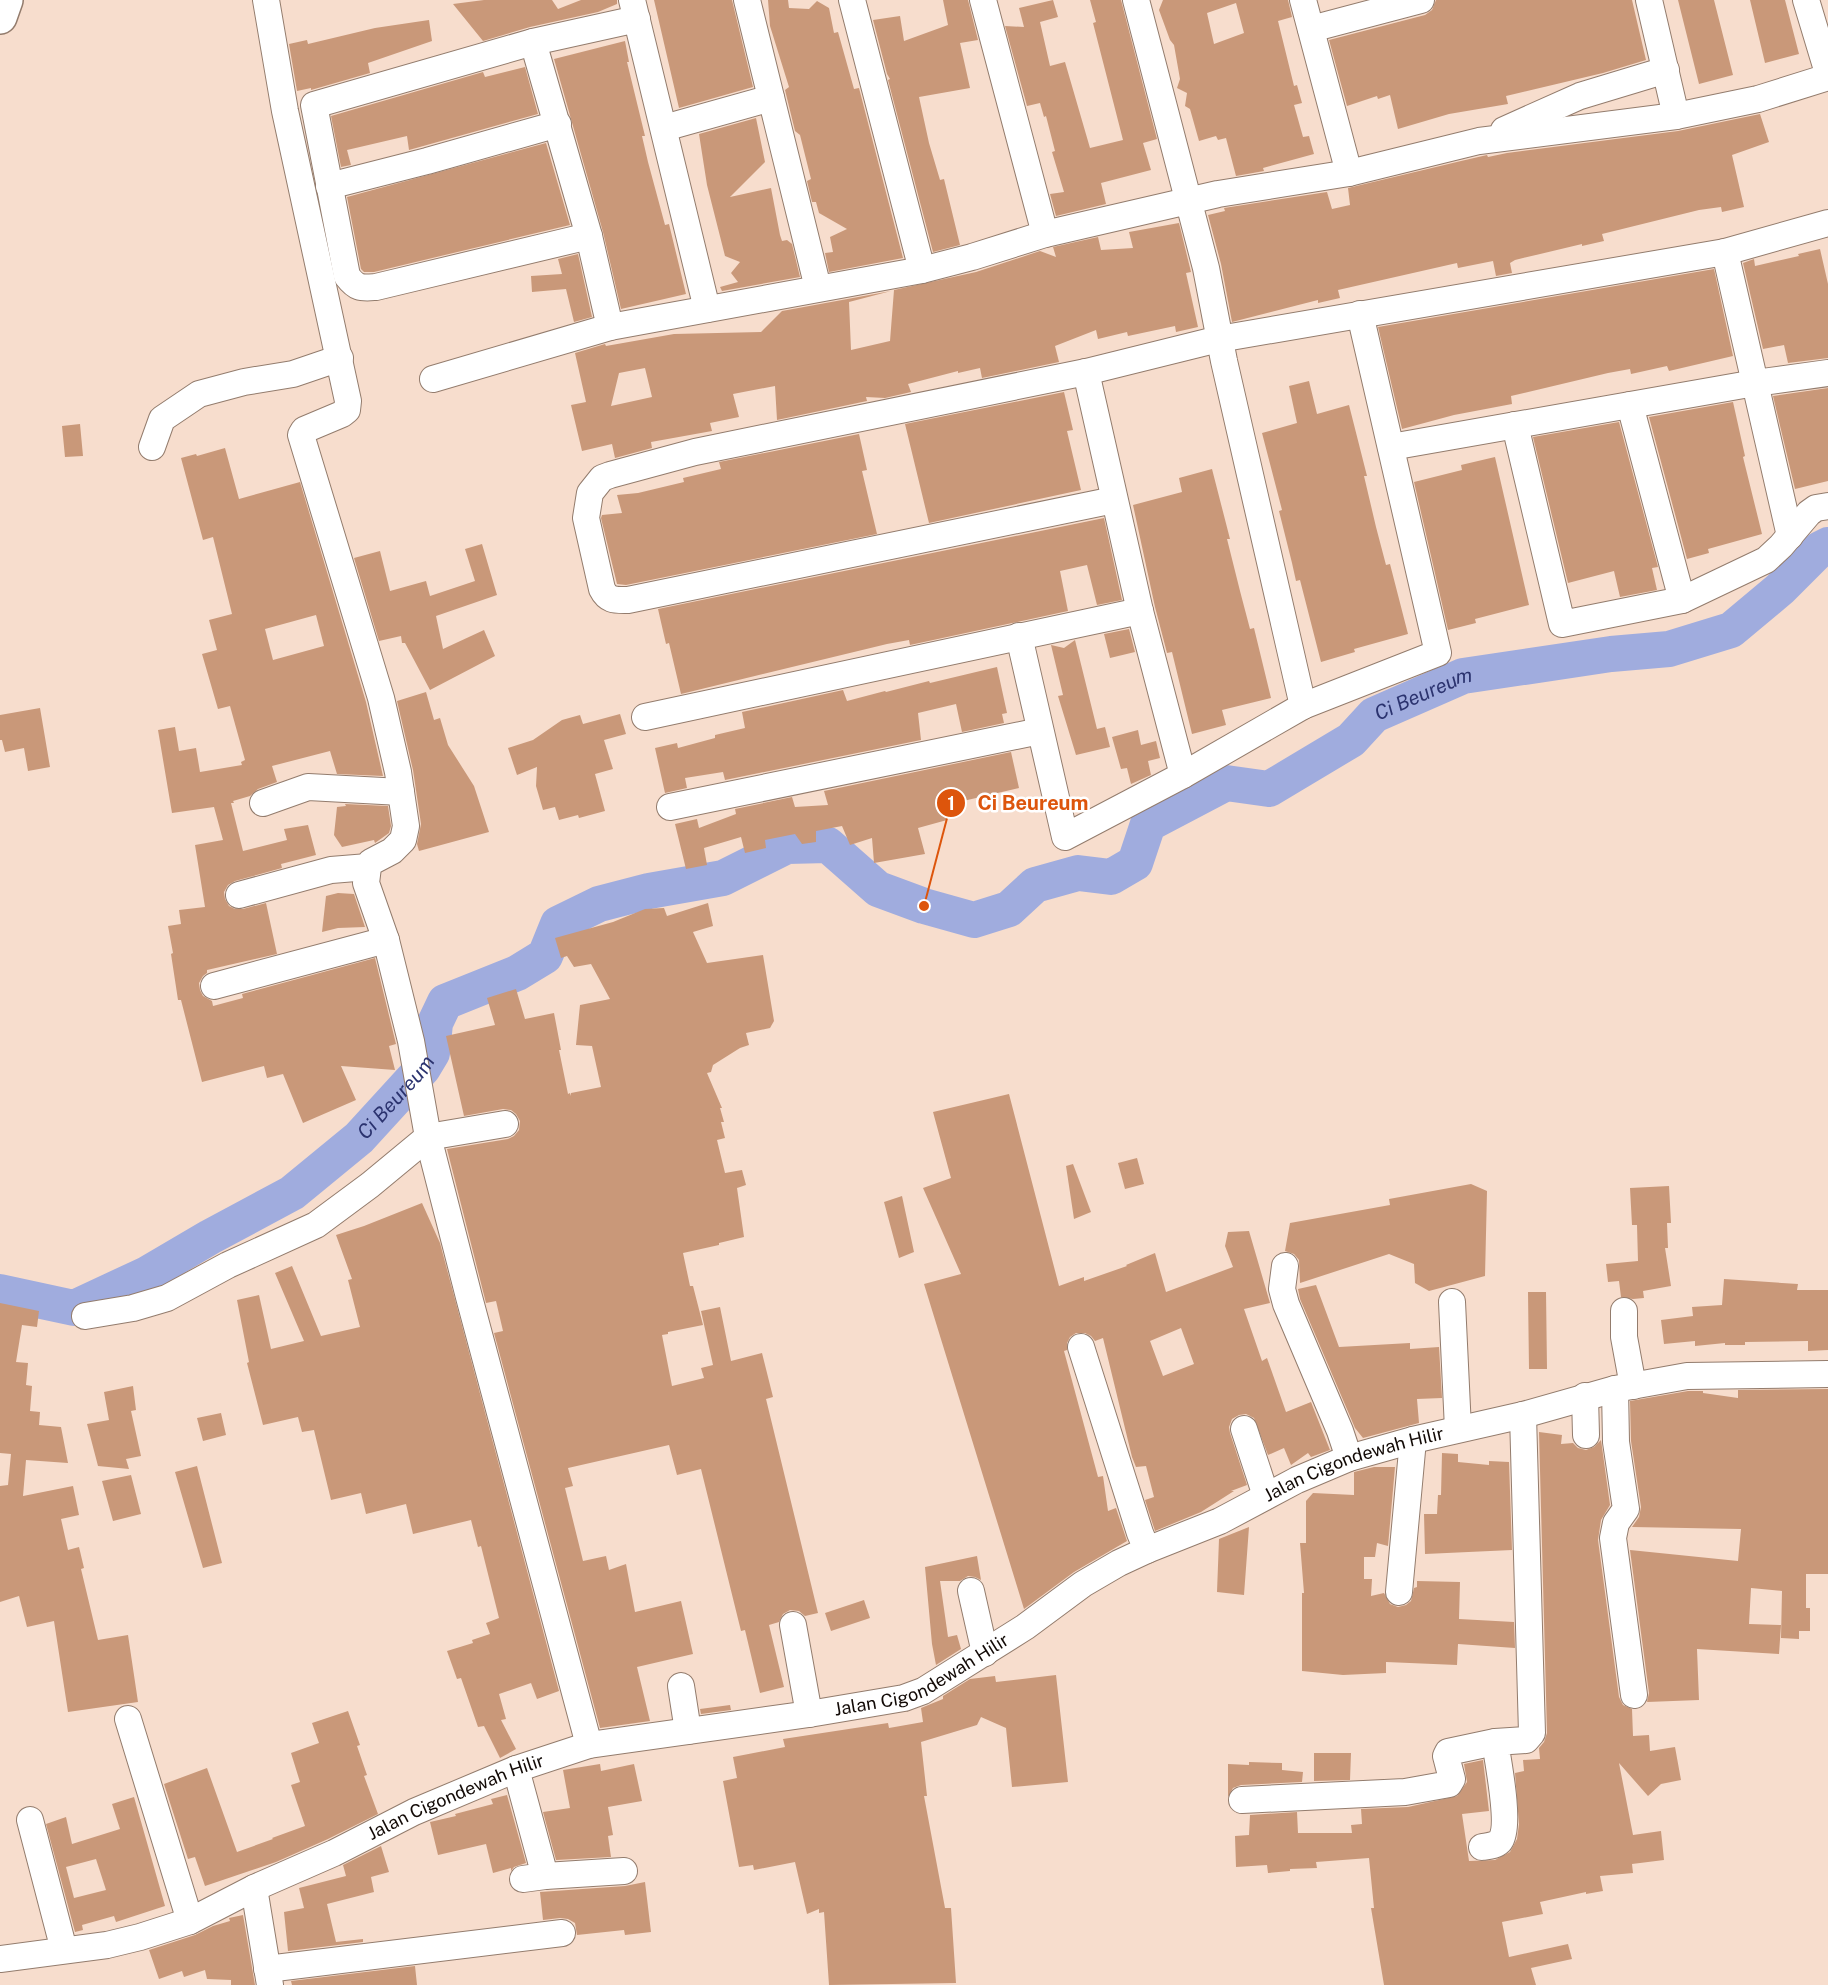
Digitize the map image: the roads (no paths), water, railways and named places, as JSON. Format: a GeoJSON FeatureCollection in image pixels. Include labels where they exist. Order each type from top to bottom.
{"type":"FeatureCollection","features":[{"type":"Feature","properties":{"kind":"highway"},"geometry":{"type":"LineString","coordinates":[[0,17],[6,0]]}},
{"type":"Feature","properties":{"kind":"street"},"geometry":{"type":"LineString","coordinates":[[266,0],[285,111],[348,401],[347,410],[342,414],[304,430],[301,435],[381,698],[398,772],[406,826],[403,840],[392,851],[376,859],[368,867],[366,883],[386,940],[411,1041],[428,1137],[589,1745]]}},
{"type":"Feature","properties":{"kind":"street"},"geometry":{"type":"LineString","coordinates":[[747,0],[818,288]]}},
{"type":"Feature","properties":{"kind":"street"},"geometry":{"type":"LineString","coordinates":[[852,0],[922,270]]}},
{"type":"Feature","properties":{"kind":"street"},"geometry":{"type":"LineString","coordinates":[[983,0],[1045,234]]}},
{"type":"Feature","properties":{"kind":"street"},"geometry":{"type":"LineString","coordinates":[[1136,0],[1206,268],[1303,706]]}},
{"type":"Feature","properties":{"kind":"street"},"geometry":{"type":"LineString","coordinates":[[1303,0],[1349,173]]}},
{"type":"Feature","properties":{"kind":"street"},"geometry":{"type":"LineString","coordinates":[[1311,29],[1421,0]]}},
{"type":"Feature","properties":{"kind":"street"},"geometry":{"type":"LineString","coordinates":[[1649,0],[1676,116]]}},
{"type":"Feature","properties":{"kind":"street"},"geometry":{"type":"LineString","coordinates":[[433,379],[610,327],[922,270],[1045,234],[1188,200],[1349,173],[1479,141],[1676,116],[1758,99],[1828,75],[1806,0]]}},
{"type":"Feature","properties":{"kind":"street"},"geometry":{"type":"LineString","coordinates":[[285,111],[314,105],[533,42],[634,10],[707,309]]}},
{"type":"Feature","properties":{"kind":"street"},"geometry":{"type":"LineString","coordinates":[[533,42],[589,236],[610,327]]}},
{"type":"Feature","properties":{"kind":"street"},"geometry":{"type":"LineString","coordinates":[[1479,141],[1580,96],[1666,70]]}},
{"type":"Feature","properties":{"kind":"street"},"geometry":{"type":"LineString","coordinates":[[664,128],[771,98]]}},
{"type":"Feature","properties":{"kind":"street"},"geometry":{"type":"LineString","coordinates":[[314,105],[347,276],[352,283],[362,288],[376,287],[589,236]]}},
{"type":"Feature","properties":{"kind":"street"},"geometry":{"type":"LineString","coordinates":[[329,186],[558,124]]}},
{"type":"Feature","properties":{"kind":"street"},"geometry":{"type":"LineString","coordinates":[[1114,500],[628,600],[612,600],[606,597],[602,589],[586,518],[590,493],[602,478],[696,452],[1086,372],[1220,339],[1725,252],[1828,224]]}},
{"type":"Feature","properties":{"kind":"street"},"geometry":{"type":"LineString","coordinates":[[1725,252],[1790,536]]}},
{"type":"Feature","properties":{"kind":"street"},"geometry":{"type":"LineString","coordinates":[[1019,636],[1065,837],[1183,775],[1303,706],[1438,653],[1360,314]]}},
{"type":"Feature","properties":{"kind":"street"},"geometry":{"type":"LineString","coordinates":[[152,447],[162,419],[199,393],[244,382],[273,379],[340,358]]}},
{"type":"Feature","properties":{"kind":"street"},"geometry":{"type":"LineString","coordinates":[[1086,372],[1140,611],[1183,775]]}},
{"type":"Feature","properties":{"kind":"street"},"geometry":{"type":"LineString","coordinates":[[1391,447],[1755,383],[1828,373]]}},
{"type":"Feature","properties":{"kind":"street"},"geometry":{"type":"LineString","coordinates":[[1630,405],[1682,600]]}},
{"type":"Feature","properties":{"kind":"street"},"geometry":{"type":"LineString","coordinates":[[1515,424],[1562,624],[1682,600],[1766,560],[1809,513],[1816,508],[1828,506]]}},
{"type":"Feature","properties":{"kind":"street"},"geometry":{"type":"LineString","coordinates":[[645,717],[1140,611]]}},
{"type":"Feature","properties":{"kind":"street"},"geometry":{"type":"LineString","coordinates":[[670,807],[1040,731]]}},
{"type":"Feature","properties":{"kind":"street"},"geometry":{"type":"LineString","coordinates":[[263,802],[308,787],[400,792]]}},
{"type":"Feature","properties":{"kind":"street"},"geometry":{"type":"LineString","coordinates":[[239,895],[331,870],[368,867]]}},
{"type":"Feature","properties":{"kind":"street"},"geometry":{"type":"LineString","coordinates":[[214,986],[386,940]]}},
{"type":"Feature","properties":{"kind":"street"},"geometry":{"type":"LineString","coordinates":[[85,1316],[133,1308],[167,1298],[228,1265],[316,1225],[370,1185],[428,1137],[505,1124]]}},
{"type":"Feature","properties":{"kind":"street"},"geometry":{"type":"LineString","coordinates":[[1285,1266],[1282,1289],[1286,1304],[1340,1431],[1348,1458]]}},
{"type":"Feature","properties":{"kind":"street"},"geometry":{"type":"LineString","coordinates":[[1452,1302],[1458,1429]]}},
{"type":"Feature","properties":{"kind":"street"},"geometry":{"type":"LineString","coordinates":[[1624,1311],[1624,1387],[1616,1442],[1626,1509],[1616,1523],[1612,1538],[1634,1695]]}},
{"type":"Feature","properties":{"kind":"street"},"geometry":{"type":"LineString","coordinates":[[1081,1347],[1147,1550]]}},
{"type":"Feature","properties":{"kind":"street","name":"Jalan Cigondewah Hilir"},"geometry":{"type":"LineString","coordinates":[[0,1959],[107,1945],[190,1921],[254,1888],[334,1853],[414,1812],[516,1769],[589,1745],[809,1714],[904,1698],[923,1691],[986,1653],[1083,1584],[1147,1550],[1220,1521],[1297,1480],[1348,1458],[1624,1387],[1687,1376],[1828,1374]]}},
{"type":"Feature","properties":{"kind":"street"},"geometry":{"type":"LineString","coordinates":[[1585,1396],[1586,1435]]}},
{"type":"Feature","properties":{"kind":"street"},"geometry":{"type":"LineString","coordinates":[[1242,1800],[1405,1792],[1449,1784],[1452,1779],[1446,1756],[1448,1752],[1495,1742],[1526,1740],[1532,1733],[1523,1414]]}},
{"type":"Feature","properties":{"kind":"street"},"geometry":{"type":"LineString","coordinates":[[1244,1429],[1266,1496]]}},
{"type":"Feature","properties":{"kind":"street"},"geometry":{"type":"LineString","coordinates":[[1399,1592],[1413,1440]]}},
{"type":"Feature","properties":{"kind":"street"},"geometry":{"type":"LineString","coordinates":[[971,1591],[986,1653]]}},
{"type":"Feature","properties":{"kind":"street"},"geometry":{"type":"LineString","coordinates":[[792,1625],[809,1714]]}},
{"type":"Feature","properties":{"kind":"street"},"geometry":{"type":"LineString","coordinates":[[681,1686],[688,1731]]}},
{"type":"Feature","properties":{"kind":"street"},"geometry":{"type":"LineString","coordinates":[[128,1719],[190,1921]]}},
{"type":"Feature","properties":{"kind":"street"},"geometry":{"type":"LineString","coordinates":[[1482,1847],[1496,1844],[1502,1839],[1504,1830],[1503,1793],[1495,1742]]}},
{"type":"Feature","properties":{"kind":"street"},"geometry":{"type":"LineString","coordinates":[[516,1769],[534,1878],[624,1871]]}},
{"type":"Feature","properties":{"kind":"street"},"geometry":{"type":"LineString","coordinates":[[30,1820],[64,1950]]}},
{"type":"Feature","properties":{"kind":"street"},"geometry":{"type":"LineString","coordinates":[[254,1888],[269,1977],[562,1933]]}},
{"type":"Feature","properties":{"kind":"waterway","name":"Ci Beureum"},"geometry":{"type":"LineString","coordinates":[[0,1292],[74,1308],[147,1274],[292,1193],[359,1138],[423,1068],[432,1053],[435,1023],[445,1002],[517,973],[545,956],[558,924],[599,904],[649,891],[723,878],[787,846],[828,845],[878,889],[924,906],[974,920],[1009,909],[1035,885],[1078,873],[1111,877],[1135,863],[1148,824],[1226,783],[1269,789],[1351,740],[1374,715],[1463,676],[1611,654],[1669,649],[1731,630],[1780,589],[1820,549],[1828,545]]}},
{"type":"Feature","properties":{"kind":"place","name":"Ci Beureum"},"geometry":{"type":"Point","coordinates":[924,906]}}]}
